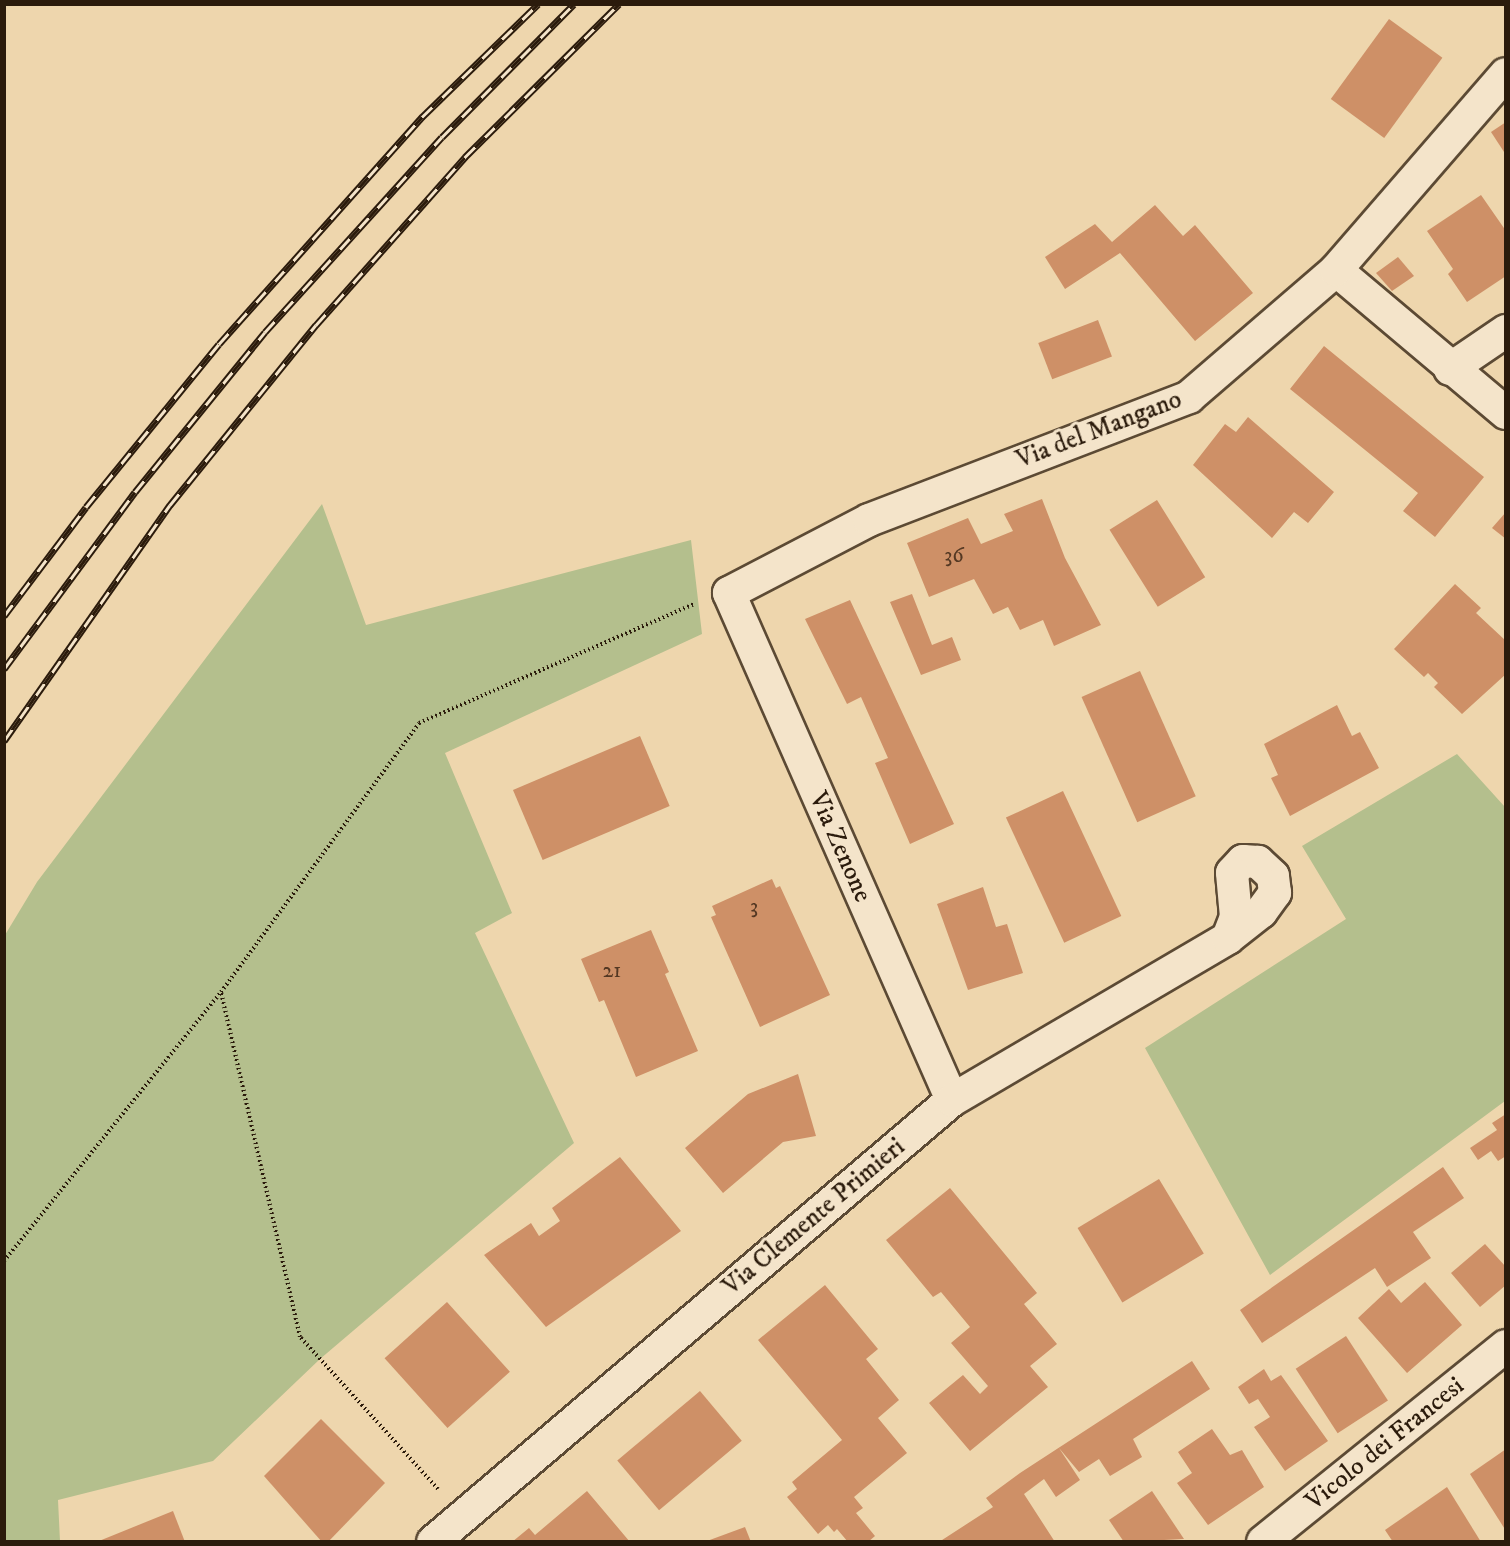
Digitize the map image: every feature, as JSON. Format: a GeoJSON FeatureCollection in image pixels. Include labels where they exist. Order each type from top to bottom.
{"type":"FeatureCollection","features":[{"type":"Feature","properties":{"kind":"street","name":"Via del Mangano"},"geometry":{"type":"LineString","coordinates":[[729,593],[869,520],[1188,397],[1336,270],[1506,74]]}},
{"type":"Feature","properties":{"kind":"street"},"geometry":{"type":"LineString","coordinates":[[1336,270],[1450,369],[1506,413]]}},
{"type":"Feature","properties":{"kind":"street"},"geometry":{"type":"LineString","coordinates":[[1450,369],[1506,331]]}},
{"type":"Feature","properties":{"kind":"street","name":"Via Zenone"},"geometry":{"type":"LineString","coordinates":[[729,593],[952,1100]]}},
{"type":"Feature","properties":{"kind":"street","name":"Via Clemente Primieri"},"geometry":{"type":"LineString","coordinates":[[433,1542],[952,1100],[1228,938]]}},
{"type":"Feature","properties":{"kind":"street","name":"Vicolo dei Francesi"},"geometry":{"type":"LineString","coordinates":[[1263,1542],[1506,1346]]}},
{"type":"Feature","properties":{"kind":"path"},"geometry":{"type":"LineString","coordinates":[[4,1261],[221,992],[419,723],[696,603],[729,593]]}},
{"type":"Feature","properties":{"kind":"path"},"geometry":{"type":"LineString","coordinates":[[221,992],[300,1337],[462,1515]]}},
{"type":"Feature","properties":{"kind":"green space"},"geometry":{"type":"Polygon","coordinates":[[[322,504],[366,625],[691,540],[702,634],[445,753],[512,913],[475,933],[574,1143],[320,1359],[213,1461],[58,1500],[60,1541],[5,1541],[5,935],[37,882],[322,504]]]}},
{"type":"Feature","properties":{"kind":"green space"},"geometry":{"type":"Polygon","coordinates":[[[1457,754],[1505,807],[1505,1101],[1270,1275],[1145,1048],[1346,919],[1302,846],[1457,754]]]}},
{"type":"Feature","properties":{"kind":"building"},"geometry":{"type":"Polygon","coordinates":[[[1389,19],[1442,58],[1384,138],[1331,99],[1389,19]]]}},
{"type":"Feature","properties":{"kind":"building"},"geometry":{"type":"Polygon","coordinates":[[[1506,122],[1506,155],[1491,132],[1506,122]]]}},
{"type":"Feature","properties":{"kind":"building"},"geometry":{"type":"Polygon","coordinates":[[[1481,195],[1506,231],[1506,276],[1467,302],[1448,274],[1453,269],[1427,231],[1481,195]]]}},
{"type":"Feature","properties":{"kind":"building"},"geometry":{"type":"Polygon","coordinates":[[[1155,205],[1183,236],[1195,225],[1253,293],[1195,341],[1120,253],[1065,289],[1045,257],[1095,224],[1112,242],[1155,205]]]}},
{"type":"Feature","properties":{"kind":"building"},"geometry":{"type":"Polygon","coordinates":[[[1398,257],[1414,276],[1392,291],[1376,273],[1398,257]]]}},
{"type":"Feature","properties":{"kind":"building"},"geometry":{"type":"Polygon","coordinates":[[[1098,320],[1112,356],[1052,379],[1038,343],[1098,320]]]}},
{"type":"Feature","properties":{"kind":"building"},"geometry":{"type":"Polygon","coordinates":[[[1324,346],[1484,477],[1435,537],[1403,511],[1418,493],[1290,389],[1324,346]]]}},
{"type":"Feature","properties":{"kind":"building"},"geometry":{"type":"Polygon","coordinates":[[[1248,417],[1334,492],[1308,523],[1294,512],[1272,538],[1193,465],[1225,424],[1236,432],[1248,417]]]}},
{"type":"Feature","properties":{"kind":"building"},"geometry":{"type":"Polygon","coordinates":[[[1042,499],[1065,558],[1101,625],[1054,646],[1043,620],[1020,630],[1008,607],[993,614],[974,579],[929,597],[907,543],[968,518],[981,544],[1013,531],[1004,514],[1042,499]]]}},
{"type":"Feature","properties":{"kind":"building"},"geometry":{"type":"Polygon","coordinates":[[[1157,500],[1205,577],[1158,607],[1110,530],[1157,500]]]}},
{"type":"Feature","properties":{"kind":"building"},"geometry":{"type":"Polygon","coordinates":[[[1506,512],[1506,539],[1492,528],[1506,512]]]}},
{"type":"Feature","properties":{"kind":"building"},"geometry":{"type":"Polygon","coordinates":[[[1455,584],[1481,608],[1476,613],[1506,641],[1506,674],[1462,714],[1434,687],[1438,683],[1428,673],[1424,677],[1394,649],[1455,584]]]}},
{"type":"Feature","properties":{"kind":"building"},"geometry":{"type":"Polygon","coordinates":[[[912,594],[932,645],[952,637],[961,660],[921,675],[890,602],[912,594]]]}},
{"type":"Feature","properties":{"kind":"building"},"geometry":{"type":"Polygon","coordinates":[[[850,600],[954,824],[910,844],[875,763],[888,758],[861,697],[847,704],[805,619],[850,600]]]}},
{"type":"Feature","properties":{"kind":"building"},"geometry":{"type":"Polygon","coordinates":[[[1140,671],[1196,796],[1137,822],[1082,697],[1140,671]]]}},
{"type":"Feature","properties":{"kind":"building"},"geometry":{"type":"Polygon","coordinates":[[[1337,705],[1352,736],[1360,732],[1379,768],[1290,816],[1271,778],[1278,775],[1264,744],[1337,705]]]}},
{"type":"Feature","properties":{"kind":"building"},"geometry":{"type":"Polygon","coordinates":[[[640,736],[670,806],[543,860],[513,790],[640,736]]]}},
{"type":"Feature","properties":{"kind":"building"},"geometry":{"type":"Polygon","coordinates":[[[1063,791],[1121,916],[1064,943],[1006,818],[1063,791]]]}},
{"type":"Feature","properties":{"kind":"building"},"geometry":{"type":"Polygon","coordinates":[[[772,879],[776,888],[780,886],[830,995],[760,1027],[711,917],[716,915],[712,906],[772,879]]]}},
{"type":"Feature","properties":{"kind":"building"},"geometry":{"type":"Polygon","coordinates":[[[983,887],[996,927],[1007,924],[1023,973],[968,990],[937,904],[983,887]]]}},
{"type":"Feature","properties":{"kind":"building"},"geometry":{"type":"Polygon","coordinates":[[[651,930],[669,972],[665,974],[698,1051],[636,1077],[604,1000],[599,1002],[581,959],[651,930]]]}},
{"type":"Feature","properties":{"kind":"building"},"geometry":{"type":"Polygon","coordinates":[[[798,1074],[816,1136],[783,1142],[723,1193],[685,1148],[748,1094],[798,1074]]]}},
{"type":"Feature","properties":{"kind":"building"},"geometry":{"type":"Polygon","coordinates":[[[1506,1114],[1506,1156],[1498,1161],[1491,1151],[1478,1160],[1470,1148],[1497,1130],[1492,1123],[1506,1114]]]}},
{"type":"Feature","properties":{"kind":"building"},"geometry":{"type":"Polygon","coordinates":[[[620,1157],[681,1231],[546,1327],[484,1255],[531,1223],[539,1236],[560,1221],[552,1208],[620,1157]]]}},
{"type":"Feature","properties":{"kind":"building"},"geometry":{"type":"Polygon","coordinates":[[[1443,1167],[1464,1198],[1413,1232],[1431,1258],[1387,1287],[1375,1268],[1262,1343],[1240,1310],[1443,1167]]]}},
{"type":"Feature","properties":{"kind":"building"},"geometry":{"type":"Polygon","coordinates":[[[1159,1179],[1204,1254],[1122,1303],[1078,1228],[1159,1179]]]}},
{"type":"Feature","properties":{"kind":"building"},"geometry":{"type":"Polygon","coordinates":[[[950,1188],[1037,1293],[1024,1304],[1057,1344],[1030,1366],[1048,1387],[970,1451],[929,1403],[963,1375],[980,1394],[988,1386],[951,1343],[970,1327],[941,1292],[933,1297],[886,1240],[950,1188]]]}},
{"type":"Feature","properties":{"kind":"building"},"geometry":{"type":"Polygon","coordinates":[[[1485,1244],[1506,1267],[1506,1285],[1480,1307],[1451,1273],[1485,1244]]]}},
{"type":"Feature","properties":{"kind":"building"},"geometry":{"type":"Polygon","coordinates":[[[1425,1282],[1462,1325],[1407,1373],[1358,1318],[1389,1289],[1401,1303],[1425,1282]]]}},
{"type":"Feature","properties":{"kind":"building"},"geometry":{"type":"Polygon","coordinates":[[[825,1285],[878,1349],[866,1359],[899,1400],[878,1418],[907,1453],[854,1497],[863,1508],[856,1513],[875,1536],[868,1542],[848,1542],[837,1529],[834,1532],[828,1525],[818,1534],[787,1497],[797,1489],[792,1482],[842,1440],[758,1340],[825,1285]]]}},
{"type":"Feature","properties":{"kind":"building"},"geometry":{"type":"Polygon","coordinates":[[[447,1302],[510,1372],[447,1428],[385,1358],[447,1302]]]}},
{"type":"Feature","properties":{"kind":"building"},"geometry":{"type":"Polygon","coordinates":[[[1346,1336],[1388,1401],[1338,1433],[1296,1369],[1346,1336]]]}},
{"type":"Feature","properties":{"kind":"building"},"geometry":{"type":"Polygon","coordinates":[[[1192,1361],[1210,1389],[1133,1439],[1142,1457],[1110,1476],[1099,1459],[1079,1472],[1059,1448],[1080,1480],[1056,1497],[1044,1479],[1024,1494],[1055,1542],[939,1542],[993,1507],[986,1498],[1020,1473],[1192,1361]]]}},
{"type":"Feature","properties":{"kind":"building"},"geometry":{"type":"Polygon","coordinates":[[[1264,1369],[1271,1381],[1281,1375],[1328,1441],[1285,1471],[1254,1427],[1270,1417],[1258,1399],[1249,1404],[1238,1387],[1264,1369]]]}},
{"type":"Feature","properties":{"kind":"building"},"geometry":{"type":"Polygon","coordinates":[[[700,1391],[742,1441],[659,1510],[617,1460],[700,1391]]]}},
{"type":"Feature","properties":{"kind":"building"},"geometry":{"type":"Polygon","coordinates":[[[321,1419],[385,1483],[328,1542],[322,1542],[264,1476],[321,1419]]]}},
{"type":"Feature","properties":{"kind":"building"},"geometry":{"type":"Polygon","coordinates":[[[1212,1429],[1230,1455],[1242,1450],[1264,1487],[1208,1525],[1177,1483],[1192,1473],[1178,1452],[1212,1429]]]}},
{"type":"Feature","properties":{"kind":"building"},"geometry":{"type":"Polygon","coordinates":[[[1506,1449],[1506,1531],[1470,1474],[1506,1449]]]}},
{"type":"Feature","properties":{"kind":"building"},"geometry":{"type":"Polygon","coordinates":[[[1447,1487],[1481,1542],[1393,1542],[1385,1530],[1447,1487]]]}},
{"type":"Feature","properties":{"kind":"building"},"geometry":{"type":"Polygon","coordinates":[[[587,1491],[630,1542],[512,1542],[529,1528],[535,1535],[587,1491]]]}},
{"type":"Feature","properties":{"kind":"building"},"geometry":{"type":"Polygon","coordinates":[[[1152,1491],[1184,1539],[1124,1542],[1109,1520],[1152,1491]]]}},
{"type":"Feature","properties":{"kind":"building"},"geometry":{"type":"Polygon","coordinates":[[[173,1511],[185,1542],[99,1542],[99,1541],[173,1511]]]}},
{"type":"Feature","properties":{"kind":"building"},"geometry":{"type":"Polygon","coordinates":[[[745,1527],[751,1542],[707,1542],[707,1541],[745,1527]]]}},
{"type":"Feature","properties":{"kind":"railway"},"geometry":{"type":"LineString","coordinates":[[4,616],[86,507],[219,344],[422,117],[538,4]]}},
{"type":"Feature","properties":{"kind":"railway"},"geometry":{"type":"LineString","coordinates":[[4,669],[135,492],[265,332],[442,137],[574,4]]}},
{"type":"Feature","properties":{"kind":"railway"},"geometry":{"type":"LineString","coordinates":[[4,741],[170,505],[316,325],[465,157],[619,4]]}}]}
